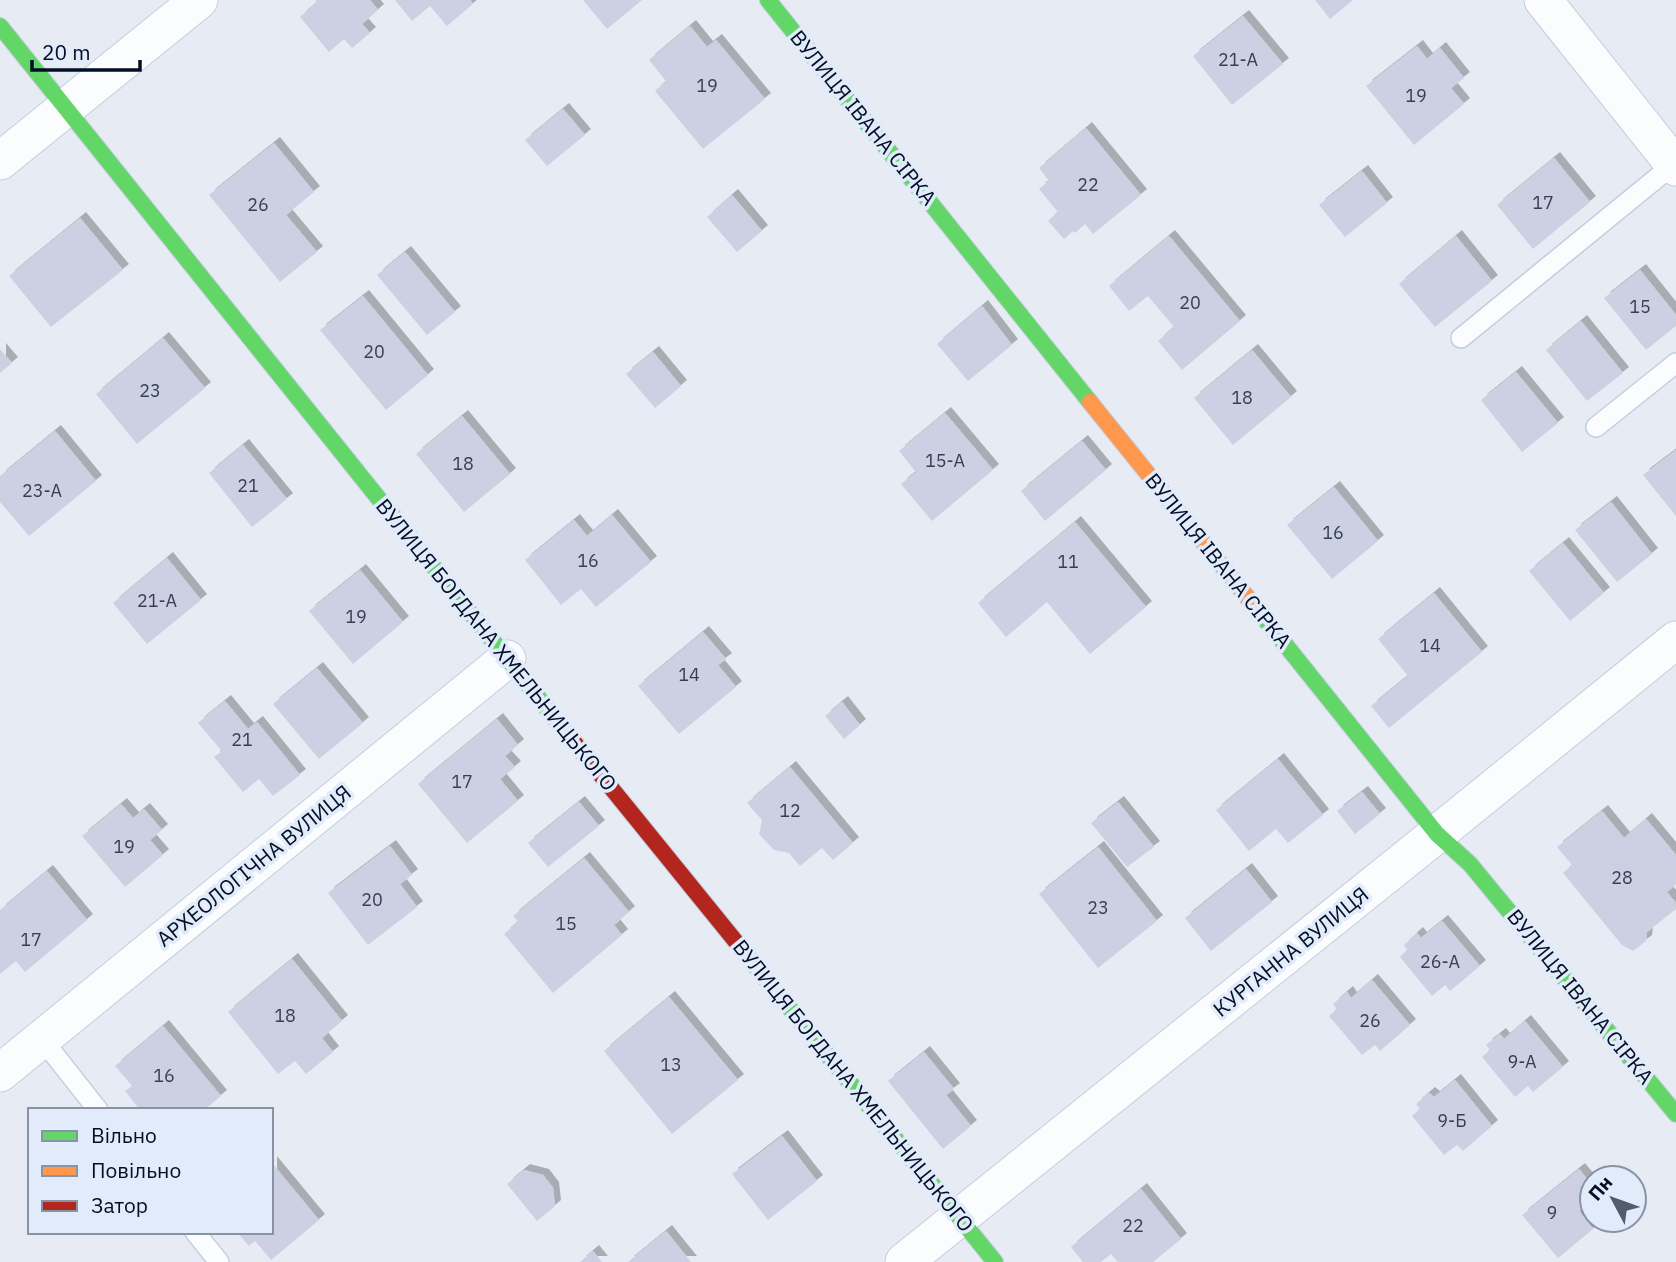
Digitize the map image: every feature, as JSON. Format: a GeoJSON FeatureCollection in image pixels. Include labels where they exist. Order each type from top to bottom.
{"type":"FeatureCollection","features":[{"type":"Feature","properties":{"kind":"street"},"geometry":{"type":"LineString","coordinates":[[0,160],[200,0]]}},
{"type":"Feature","properties":{"kind":"street","name":"ВУЛИЦЯ ІВАНА СІРКА"},"geometry":{"type":"LineString","coordinates":[[768,0],[1437,834],[1470,863],[1676,1114]]}},
{"type":"Feature","properties":{"kind":"street"},"geometry":{"type":"LineString","coordinates":[[1543,0],[1675,166]]}},
{"type":"Feature","properties":{"kind":"street","name":"ВУЛИЦЯ БОГДАНА ХМЕЛЬНИЦЬКОГО"},"geometry":{"type":"LineString","coordinates":[[0,26],[995,1262]]}},
{"type":"Feature","properties":{"kind":"street","name":"КУРГАННА ВУЛИЦЯ"},"geometry":{"type":"LineString","coordinates":[[904,1262],[1676,640]]}},
{"type":"Feature","properties":{"kind":"street","name":"АРХЕОЛОГІЧНА ВУЛИЦЯ"},"geometry":{"type":"LineString","coordinates":[[0,1073],[507,659]]}},
{"type":"Feature","properties":{"kind":"lane"},"geometry":{"type":"LineString","coordinates":[[1461,338],[1675,166]]}},
{"type":"Feature","properties":{"kind":"lane"},"geometry":{"type":"LineString","coordinates":[[1596,427],[1676,363]]}},
{"type":"Feature","properties":{"kind":"lane"},"geometry":{"type":"LineString","coordinates":[[42,1039],[96,1108]]}},
{"type":"Feature","properties":{"kind":"lane"},"geometry":{"type":"LineString","coordinates":[[197,1234],[219,1262]]}},
{"type":"Feature","properties":{"kind":"building"},"geometry":{"type":"Polygon","coordinates":[[[315,0],[370,0],[378,10],[362,24],[370,33],[352,48],[344,39],[329,52],[300,17],[317,2],[315,0]]]}},
{"type":"Feature","properties":{"kind":"building"},"geometry":{"type":"Polygon","coordinates":[[[395,0],[470,0],[473,4],[447,26],[430,6],[412,21],[395,0]]]}},
{"type":"Feature","properties":{"kind":"building"},"geometry":{"type":"Polygon","coordinates":[[[583,0],[642,0],[607,29],[583,0]]]}},
{"type":"Feature","properties":{"kind":"building"},"geometry":{"type":"Polygon","coordinates":[[[1315,0],[1353,0],[1330,19],[1315,0]]]}},
{"type":"Feature","properties":{"kind":"building"},"geometry":{"type":"Polygon","coordinates":[[[1243,16],[1283,64],[1232,105],[1193,56],[1243,16]]]}},
{"type":"Feature","properties":{"kind":"building"},"geometry":{"type":"Polygon","coordinates":[[[690,26],[707,47],[716,40],[765,99],[703,149],[655,91],[666,81],[649,60],[690,26]]]}},
{"type":"Feature","properties":{"kind":"building"},"geometry":{"type":"Polygon","coordinates":[[[1417,46],[1427,59],[1440,48],[1464,78],[1451,88],[1464,104],[1414,145],[1366,86],[1417,46]]]}},
{"type":"Feature","properties":{"kind":"building"},"geometry":{"type":"Polygon","coordinates":[[[563,109],[585,135],[547,166],[525,140],[563,109]]]}},
{"type":"Feature","properties":{"kind":"building"},"geometry":{"type":"Polygon","coordinates":[[[1086,128],[1141,195],[1093,234],[1085,224],[1064,239],[1048,221],[1058,212],[1039,189],[1049,181],[1039,168],[1086,128]]]}},
{"type":"Feature","properties":{"kind":"building"},"geometry":{"type":"Polygon","coordinates":[[[274,143],[314,192],[286,215],[317,252],[280,282],[209,195],[274,143]]]}},
{"type":"Feature","properties":{"kind":"building"},"geometry":{"type":"Polygon","coordinates":[[[1554,158],[1590,202],[1533,249],[1497,205],[1554,158]]]}},
{"type":"Feature","properties":{"kind":"building"},"geometry":{"type":"Polygon","coordinates":[[[1362,171],[1387,203],[1345,237],[1319,205],[1362,171]]]}},
{"type":"Feature","properties":{"kind":"building"},"geometry":{"type":"Polygon","coordinates":[[[732,195],[762,231],[737,252],[707,217],[732,195]]]}},
{"type":"Feature","properties":{"kind":"building"},"geometry":{"type":"Polygon","coordinates":[[[80,218],[123,270],[51,327],[9,276],[80,218]]]}},
{"type":"Feature","properties":{"kind":"building"},"geometry":{"type":"Polygon","coordinates":[[[1169,236],[1240,321],[1182,370],[1158,341],[1174,327],[1148,296],[1129,311],[1109,286],[1169,236]]]}},
{"type":"Feature","properties":{"kind":"building"},"geometry":{"type":"Polygon","coordinates":[[[1456,236],[1492,281],[1435,327],[1399,284],[1456,236]]]}},
{"type":"Feature","properties":{"kind":"building"},"geometry":{"type":"Polygon","coordinates":[[[405,252],[455,312],[427,335],[377,275],[405,252]]]}},
{"type":"Feature","properties":{"kind":"building"},"geometry":{"type":"Polygon","coordinates":[[[1640,270],[1676,315],[1676,326],[1646,350],[1604,298],[1640,270]]]}},
{"type":"Feature","properties":{"kind":"building"},"geometry":{"type":"Polygon","coordinates":[[[363,296],[428,375],[386,410],[320,330],[363,296]]]}},
{"type":"Feature","properties":{"kind":"building"},"geometry":{"type":"Polygon","coordinates":[[[982,306],[1012,345],[968,381],[937,344],[982,306]]]}},
{"type":"Feature","properties":{"kind":"building"},"geometry":{"type":"Polygon","coordinates":[[[1581,321],[1623,373],[1587,401],[1546,350],[1581,321]]]}},
{"type":"Feature","properties":{"kind":"building"},"geometry":{"type":"Polygon","coordinates":[[[163,338],[205,388],[137,444],[96,394],[163,338]]]}},
{"type":"Feature","properties":{"kind":"building"},"geometry":{"type":"Polygon","coordinates":[[[0,349],[12,363],[0,373],[0,349]]]}},
{"type":"Feature","properties":{"kind":"building"},"geometry":{"type":"Polygon","coordinates":[[[1252,350],[1291,397],[1233,445],[1194,398],[1252,350]]]}},
{"type":"Feature","properties":{"kind":"building"},"geometry":{"type":"Polygon","coordinates":[[[653,352],[681,386],[655,408],[626,374],[653,352]]]}},
{"type":"Feature","properties":{"kind":"building"},"geometry":{"type":"Polygon","coordinates":[[[1516,372],[1558,423],[1522,452],[1481,400],[1516,372]]]}},
{"type":"Feature","properties":{"kind":"building"},"geometry":{"type":"Polygon","coordinates":[[[945,413],[993,470],[932,521],[901,484],[916,472],[899,451],[945,413]]]}},
{"type":"Feature","properties":{"kind":"building"},"geometry":{"type":"Polygon","coordinates":[[[462,416],[510,474],[464,512],[416,454],[462,416]]]}},
{"type":"Feature","properties":{"kind":"building"},"geometry":{"type":"Polygon","coordinates":[[[55,431],[96,481],[29,536],[0,502],[0,476],[55,431]]]}},
{"type":"Feature","properties":{"kind":"building"},"geometry":{"type":"Polygon","coordinates":[[[1082,441],[1106,470],[1045,521],[1021,491],[1082,441]]]}},
{"type":"Feature","properties":{"kind":"building"},"geometry":{"type":"Polygon","coordinates":[[[243,445],[287,499],[252,527],[209,473],[243,445]]]}},
{"type":"Feature","properties":{"kind":"building"},"geometry":{"type":"Polygon","coordinates":[[[1676,450],[1676,516],[1643,475],[1676,450]]]}},
{"type":"Feature","properties":{"kind":"building"},"geometry":{"type":"Polygon","coordinates":[[[1334,487],[1378,541],[1332,579],[1287,525],[1334,487]]]}},
{"type":"Feature","properties":{"kind":"building"},"geometry":{"type":"Polygon","coordinates":[[[1611,502],[1652,554],[1617,582],[1575,530],[1611,502]]]}},
{"type":"Feature","properties":{"kind":"building"},"geometry":{"type":"Polygon","coordinates":[[[612,515],[651,562],[596,607],[581,589],[561,605],[525,560],[574,520],[587,536],[612,515]]]}},
{"type":"Feature","properties":{"kind":"building"},"geometry":{"type":"Polygon","coordinates":[[[1075,522],[1146,607],[1090,654],[1047,602],[1006,637],[978,603],[1075,522]]]}},
{"type":"Feature","properties":{"kind":"building"},"geometry":{"type":"Polygon","coordinates":[[[1563,543],[1604,593],[1570,621],[1529,571],[1563,543]]]}},
{"type":"Feature","properties":{"kind":"building"},"geometry":{"type":"Polygon","coordinates":[[[167,558],[201,600],[147,644],[113,603],[167,558]]]}},
{"type":"Feature","properties":{"kind":"building"},"geometry":{"type":"Polygon","coordinates":[[[360,570],[403,622],[353,664],[309,611],[360,570]]]}},
{"type":"Feature","properties":{"kind":"building"},"geometry":{"type":"Polygon","coordinates":[[[1434,593],[1482,652],[1389,728],[1371,706],[1408,676],[1378,639],[1434,593]]]}},
{"type":"Feature","properties":{"kind":"building"},"geometry":{"type":"Polygon","coordinates":[[[703,632],[726,659],[718,665],[736,687],[679,734],[638,686],[703,632]]]}},
{"type":"Feature","properties":{"kind":"building"},"geometry":{"type":"Polygon","coordinates":[[[317,668],[363,723],[319,759],[273,704],[317,668]]]}},
{"type":"Feature","properties":{"kind":"building"},"geometry":{"type":"Polygon","coordinates":[[[225,701],[248,729],[257,722],[300,775],[273,796],[259,779],[243,792],[214,757],[222,751],[198,723],[225,701]]]}},
{"type":"Feature","properties":{"kind":"building"},"geometry":{"type":"Polygon","coordinates":[[[842,702],[860,725],[844,739],[825,716],[842,702]]]}},
{"type":"Feature","properties":{"kind":"building"},"geometry":{"type":"Polygon","coordinates":[[[497,719],[518,745],[505,756],[515,767],[500,779],[518,801],[467,843],[418,784],[497,719]]]}},
{"type":"Feature","properties":{"kind":"building"},"geometry":{"type":"Polygon","coordinates":[[[1278,759],[1323,815],[1288,843],[1276,829],[1249,851],[1216,810],[1278,759]]]}},
{"type":"Feature","properties":{"kind":"building"},"geometry":{"type":"Polygon","coordinates":[[[790,767],[853,843],[833,860],[822,848],[800,866],[789,853],[774,850],[759,834],[762,820],[747,803],[790,767]]]}},
{"type":"Feature","properties":{"kind":"building"},"geometry":{"type":"Polygon","coordinates":[[[1362,792],[1380,814],[1355,834],[1337,811],[1362,792]]]}},
{"type":"Feature","properties":{"kind":"building"},"geometry":{"type":"Polygon","coordinates":[[[579,802],[599,826],[548,867],[528,843],[579,802]]]}},
{"type":"Feature","properties":{"kind":"building"},"geometry":{"type":"Polygon","coordinates":[[[1118,802],[1154,847],[1127,867],[1091,823],[1118,802]]]}},
{"type":"Feature","properties":{"kind":"building"},"geometry":{"type":"Polygon","coordinates":[[[121,804],[133,818],[144,809],[162,830],[150,840],[163,855],[125,887],[82,836],[121,804]]]}},
{"type":"Feature","properties":{"kind":"building"},"geometry":{"type":"Polygon","coordinates":[[[1602,811],[1624,838],[1646,819],[1676,855],[1676,884],[1667,892],[1676,903],[1676,909],[1647,932],[1646,941],[1633,951],[1622,945],[1563,873],[1572,865],[1557,847],[1602,811]]]}},
{"type":"Feature","properties":{"kind":"building"},"geometry":{"type":"Polygon","coordinates":[[[390,846],[412,875],[400,884],[417,907],[368,945],[328,893],[390,846]]]}},
{"type":"Feature","properties":{"kind":"building"},"geometry":{"type":"Polygon","coordinates":[[[1098,847],[1157,921],[1098,968],[1039,894],[1098,847]]]}},
{"type":"Feature","properties":{"kind":"building"},"geometry":{"type":"Polygon","coordinates":[[[584,858],[629,912],[614,925],[622,935],[553,993],[504,934],[518,922],[513,916],[584,858]]]}},
{"type":"Feature","properties":{"kind":"building"},"geometry":{"type":"Polygon","coordinates":[[[1246,869],[1272,902],[1211,951],[1185,918],[1246,869]]]}},
{"type":"Feature","properties":{"kind":"building"},"geometry":{"type":"Polygon","coordinates":[[[47,871],[87,920],[25,972],[16,961],[0,974],[0,910],[47,871]]]}},
{"type":"Feature","properties":{"kind":"building"},"geometry":{"type":"Polygon","coordinates":[[[1442,921],[1480,966],[1450,991],[1445,985],[1432,996],[1400,957],[1407,950],[1404,945],[1417,933],[1421,938],[1442,921]]]}},
{"type":"Feature","properties":{"kind":"building"},"geometry":{"type":"Polygon","coordinates":[[[292,959],[342,1021],[322,1038],[333,1052],[306,1074],[295,1061],[278,1074],[228,1012],[292,959]]]}},
{"type":"Feature","properties":{"kind":"building"},"geometry":{"type":"Polygon","coordinates":[[[1372,980],[1410,1025],[1380,1051],[1375,1045],[1362,1055],[1329,1016],[1337,1009],[1333,1004],[1347,992],[1351,998],[1372,980]]]}},
{"type":"Feature","properties":{"kind":"building"},"geometry":{"type":"Polygon","coordinates":[[[669,997],[738,1080],[672,1134],[604,1051],[669,997]]]}},
{"type":"Feature","properties":{"kind":"building"},"geometry":{"type":"Polygon","coordinates":[[[1525,1021],[1563,1067],[1533,1092],[1528,1086],[1515,1097],[1482,1057],[1490,1050],[1486,1045],[1500,1034],[1504,1039],[1525,1021]]]}},
{"type":"Feature","properties":{"kind":"building"},"geometry":{"type":"Polygon","coordinates":[[[163,1026],[221,1096],[206,1108],[138,1108],[125,1091],[132,1086],[115,1066],[163,1026]]]}},
{"type":"Feature","properties":{"kind":"building"},"geometry":{"type":"Polygon","coordinates":[[[924,1052],[954,1089],[946,1095],[971,1126],[943,1149],[888,1081],[924,1052]]]}},
{"type":"Feature","properties":{"kind":"building"},"geometry":{"type":"Polygon","coordinates":[[[1455,1080],[1492,1126],[1463,1151],[1457,1145],[1444,1155],[1412,1116],[1420,1109],[1416,1104],[1429,1093],[1434,1097],[1455,1080]]]}},
{"type":"Feature","properties":{"kind":"building"},"geometry":{"type":"Polygon","coordinates":[[[782,1136],[817,1181],[768,1220],[732,1174],[782,1136]]]}},
{"type":"Feature","properties":{"kind":"building"},"geometry":{"type":"Polygon","coordinates":[[[273,1164],[319,1220],[271,1260],[255,1241],[249,1246],[239,1234],[273,1234],[273,1164]]]}},
{"type":"Feature","properties":{"kind":"building"},"geometry":{"type":"Polygon","coordinates":[[[524,1170],[543,1175],[553,1188],[555,1206],[537,1221],[507,1184],[524,1170]]]}},
{"type":"Feature","properties":{"kind":"building"},"geometry":{"type":"Polygon","coordinates":[[[1578,1170],[1578,1234],[1587,1234],[1558,1258],[1522,1215],[1578,1170]]]}},
{"type":"Feature","properties":{"kind":"building"},"geometry":{"type":"Polygon","coordinates":[[[1141,1189],[1181,1239],[1153,1262],[1118,1262],[1111,1254],[1101,1262],[1083,1262],[1071,1247],[1141,1189]]]}},
{"type":"Feature","properties":{"kind":"building"},"geometry":{"type":"Polygon","coordinates":[[[666,1231],[691,1262],[628,1262],[666,1231]]]}},
{"type":"Feature","properties":{"kind":"building"},"geometry":{"type":"Polygon","coordinates":[[[593,1251],[602,1262],[580,1262],[593,1251]]]}},
{"type":"Feature","properties":{"kind":"traffic: fast"},"geometry":{"type":"LineString","coordinates":[[768,0],[1090,402]]}},
{"type":"Feature","properties":{"kind":"traffic: fast"},"geometry":{"type":"LineString","coordinates":[[0,26],[561,726]]}},
{"type":"Feature","properties":{"kind":"traffic: fast"},"geometry":{"type":"LineString","coordinates":[[1256,608],[1437,834],[1470,864],[1676,1114]]}},
{"type":"Feature","properties":{"kind":"traffic: fast"},"geometry":{"type":"LineString","coordinates":[[741,948],[995,1262]]}},
{"type":"Feature","properties":{"kind":"traffic: slow"},"geometry":{"type":"LineString","coordinates":[[1090,402],[1256,608]]}},
{"type":"Feature","properties":{"kind":"traffic: jam"},"geometry":{"type":"LineString","coordinates":[[561,726],[741,948]]}}]}
